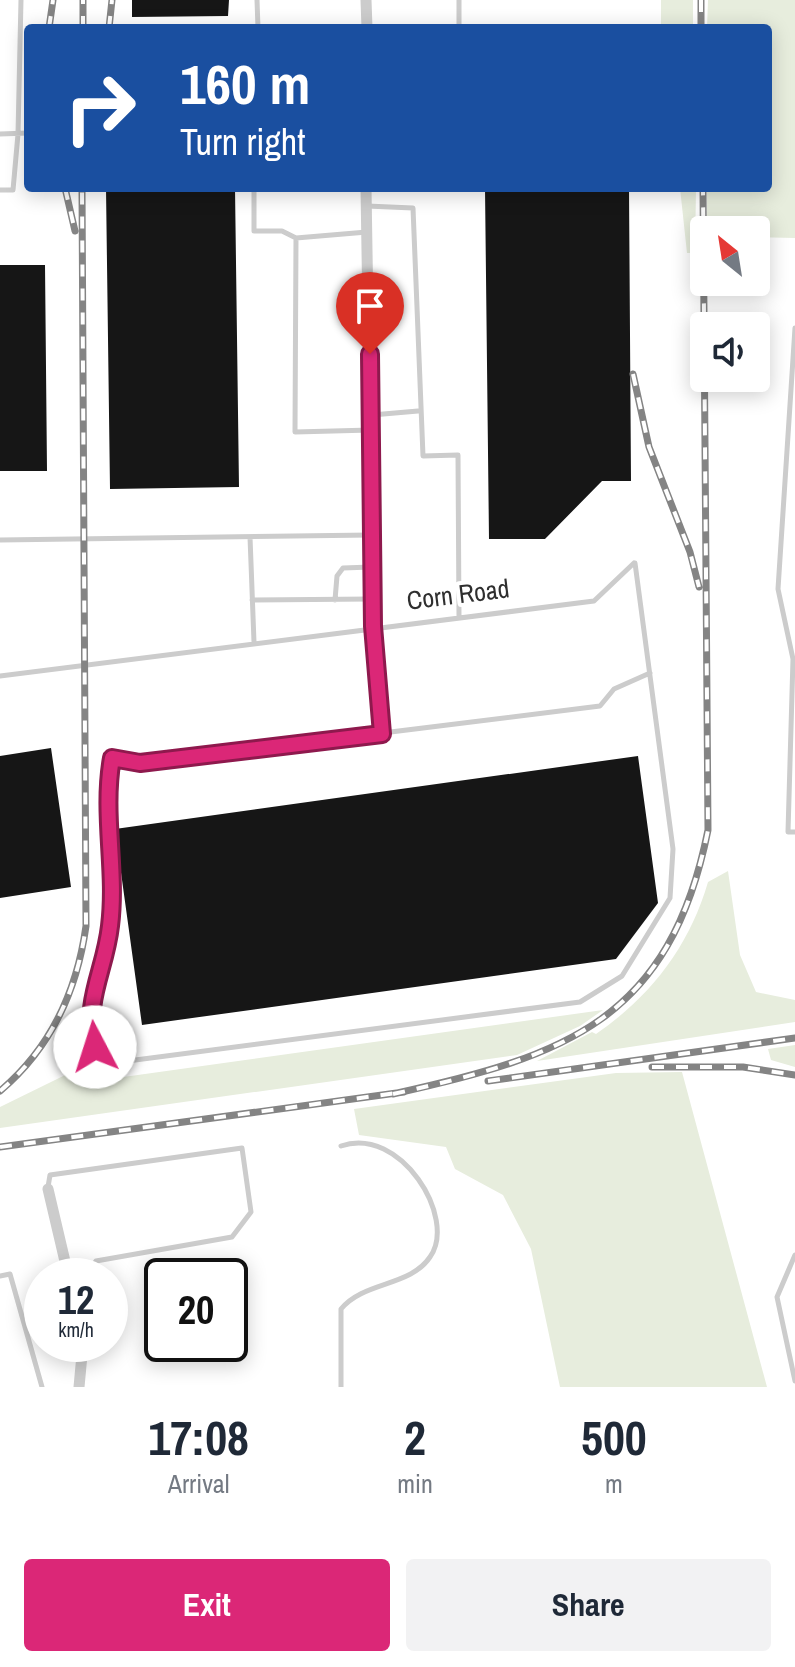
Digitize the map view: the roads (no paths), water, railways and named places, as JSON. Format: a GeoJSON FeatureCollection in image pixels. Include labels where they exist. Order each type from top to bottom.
{"type":"FeatureCollection","features":[{"type":"Feature","properties":{"kind":"street"},"geometry":{"type":"LineString","coordinates":[[366,0],[367,24]]}},
{"type":"Feature","properties":{"kind":"street","name":"Corn Road"},"geometry":{"type":"LineString","coordinates":[[366,192],[372,415],[373,626]]}},
{"type":"Feature","properties":{"kind":"street"},"geometry":{"type":"LineString","coordinates":[[48,1189],[64,1258]]}},
{"type":"Feature","properties":{"kind":"street"},"geometry":{"type":"LineString","coordinates":[[79,1387],[81,1362]]}},
{"type":"Feature","properties":{"kind":"lane"},"geometry":{"type":"LineString","coordinates":[[0,190],[13,190],[18,134],[21,0]]}},
{"type":"Feature","properties":{"kind":"lane"},"geometry":{"type":"LineString","coordinates":[[257,0],[258,24]]}},
{"type":"Feature","properties":{"kind":"lane"},"geometry":{"type":"LineString","coordinates":[[459,0],[459,24]]}},
{"type":"Feature","properties":{"kind":"lane"},"geometry":{"type":"LineString","coordinates":[[0,134],[24,133]]}},
{"type":"Feature","properties":{"kind":"lane"},"geometry":{"type":"LineString","coordinates":[[254,192],[254,231],[282,231],[296,238],[367,232]]}},
{"type":"Feature","properties":{"kind":"lane"},"geometry":{"type":"LineString","coordinates":[[366,206],[413,208],[418,411],[423,456],[458,455],[459,616]]}},
{"type":"Feature","properties":{"kind":"lane"},"geometry":{"type":"LineString","coordinates":[[296,238],[295,432],[372,430]]}},
{"type":"Feature","properties":{"kind":"lane"},"geometry":{"type":"LineString","coordinates":[[795,328],[778,589],[793,659],[788,832],[795,832]]}},
{"type":"Feature","properties":{"kind":"lane"},"geometry":{"type":"LineString","coordinates":[[372,415],[418,411]]}},
{"type":"Feature","properties":{"kind":"lane"},"geometry":{"type":"LineString","coordinates":[[0,540],[372,535]]}},
{"type":"Feature","properties":{"kind":"lane"},"geometry":{"type":"LineString","coordinates":[[250,537],[254,642]]}},
{"type":"Feature","properties":{"kind":"lane","name":"Corn Road"},"geometry":{"type":"LineString","coordinates":[[373,626],[594,601],[635,563],[650,673]]}},
{"type":"Feature","properties":{"kind":"lane"},"geometry":{"type":"LineString","coordinates":[[335,600],[337,576],[343,568],[372,567]]}},
{"type":"Feature","properties":{"kind":"lane"},"geometry":{"type":"LineString","coordinates":[[252,600],[372,599]]}},
{"type":"Feature","properties":{"kind":"lane"},"geometry":{"type":"LineString","coordinates":[[0,676],[373,626],[382,734]]}},
{"type":"Feature","properties":{"kind":"lane"},"geometry":{"type":"LineString","coordinates":[[650,673],[673,849],[670,898],[622,976],[580,1002],[120,1062],[95,1047],[88,1022],[110,925],[108,783],[112,758],[140,763],[600,706],[614,689],[650,673]]}},
{"type":"Feature","properties":{"kind":"lane"},"geometry":{"type":"LineString","coordinates":[[341,1146],[371,1142],[404,1161],[424,1188],[437,1234],[432,1255],[422,1267],[365,1289],[341,1309],[341,1387]]}},
{"type":"Feature","properties":{"kind":"lane"},"geometry":{"type":"LineString","coordinates":[[48,1189],[50,1175],[242,1148],[251,1212],[232,1237],[113,1258]]}},
{"type":"Feature","properties":{"kind":"lane"},"geometry":{"type":"LineString","coordinates":[[795,1255],[777,1297],[795,1381]]}},
{"type":"Feature","properties":{"kind":"lane"},"geometry":{"type":"LineString","coordinates":[[0,1276],[10,1274],[42,1387]]}},
{"type":"Feature","properties":{"kind":"railway"},"geometry":{"type":"LineString","coordinates":[[50,24],[53,0]]}},
{"type":"Feature","properties":{"kind":"railway"},"geometry":{"type":"LineString","coordinates":[[83,0],[83,24]]}},
{"type":"Feature","properties":{"kind":"railway"},"geometry":{"type":"LineString","coordinates":[[109,24],[112,0]]}},
{"type":"Feature","properties":{"kind":"railway"},"geometry":{"type":"LineString","coordinates":[[701,0],[701,24]]}},
{"type":"Feature","properties":{"kind":"railway"},"geometry":{"type":"LineString","coordinates":[[66,192],[75,231]]}},
{"type":"Feature","properties":{"kind":"railway"},"geometry":{"type":"LineString","coordinates":[[0,1091],[34,1056],[59,1017],[76,973],[86,926],[82,192]]}},
{"type":"Feature","properties":{"kind":"railway"},"geometry":{"type":"LineString","coordinates":[[393,1094],[510,1063],[559,1044],[601,1019],[637,987],[667,946],[691,894],[708,830],[703,192]]}},
{"type":"Feature","properties":{"kind":"railway"},"geometry":{"type":"LineString","coordinates":[[633,374],[649,447],[690,552],[699,587]]}},
{"type":"Feature","properties":{"kind":"railway"},"geometry":{"type":"LineString","coordinates":[[488,1081],[795,1038]]}},
{"type":"Feature","properties":{"kind":"railway"},"geometry":{"type":"LineString","coordinates":[[652,1067],[743,1067],[795,1075]]}},
{"type":"Feature","properties":{"kind":"railway"},"geometry":{"type":"LineString","coordinates":[[0,1147],[404,1092]]}}]}
